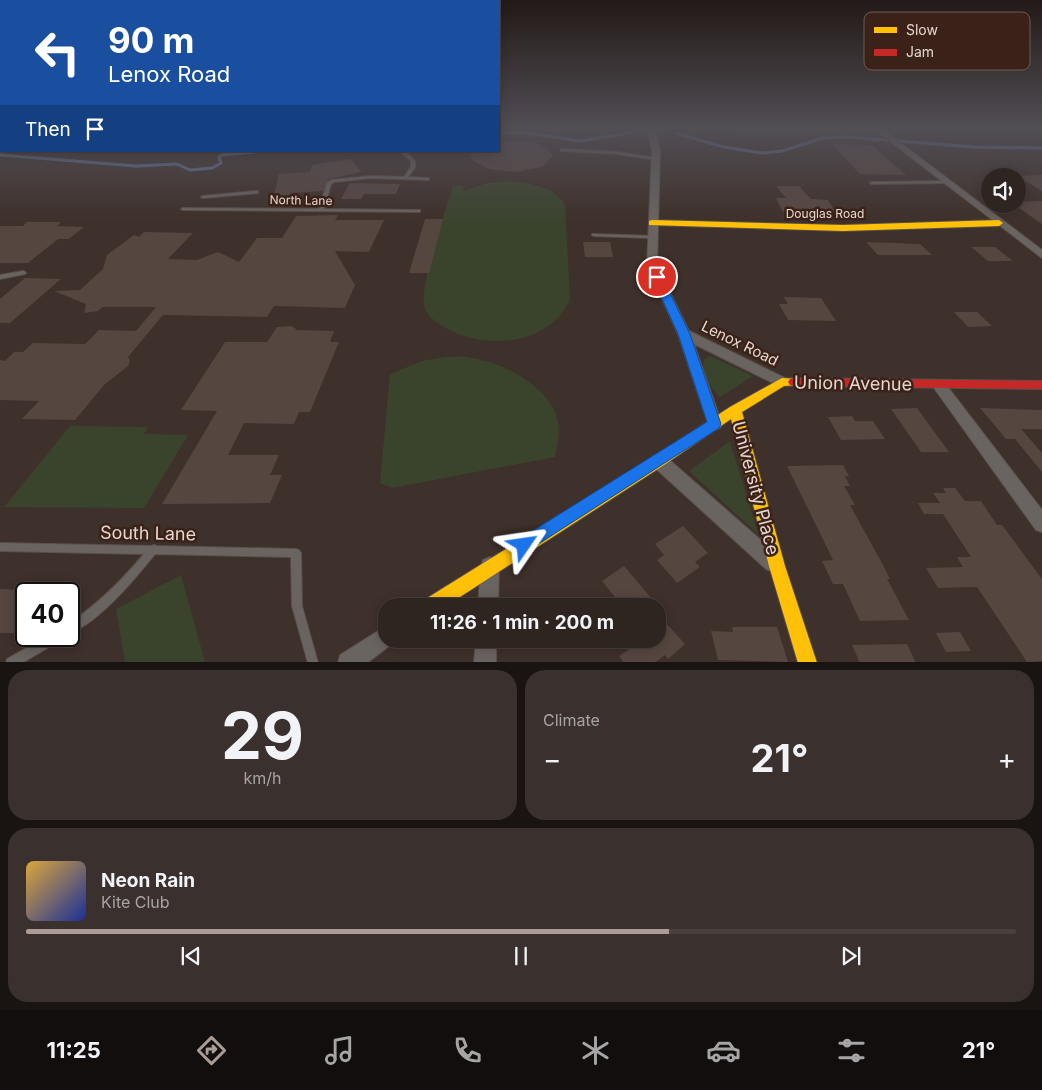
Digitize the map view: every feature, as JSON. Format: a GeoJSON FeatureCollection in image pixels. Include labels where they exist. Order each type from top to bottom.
{"type":"FeatureCollection","features":[{"type":"Feature","properties":{"kind":"street","name":"Lenox Road"},"geometry":{"type":"LineString","coordinates":[[656,160],[652,223],[652,266],[684,334],[715,424]]}},
{"type":"Feature","properties":{"kind":"street"},"geometry":{"type":"LineString","coordinates":[[917,160],[1042,255]]}},
{"type":"Feature","properties":{"kind":"street","name":"Douglas Road"},"geometry":{"type":"LineString","coordinates":[[652,223],[843,228],[999,223]]}},
{"type":"Feature","properties":{"kind":"street","name":"Lenox Road"},"geometry":{"type":"LineString","coordinates":[[684,334],[782,382]]}},
{"type":"Feature","properties":{"kind":"street","name":"Union Avenue"},"geometry":{"type":"LineString","coordinates":[[442,598],[659,461],[735,410],[782,382],[1042,385]]}},
{"type":"Feature","properties":{"kind":"street"},"geometry":{"type":"LineString","coordinates":[[939,385],[1042,524]]}},
{"type":"Feature","properties":{"kind":"street","name":"University Place"},"geometry":{"type":"LineString","coordinates":[[735,410],[776,566],[808,662]]}},
{"type":"Feature","properties":{"kind":"street","name":"University Place"},"geometry":{"type":"LineString","coordinates":[[659,461],[776,566]]}},
{"type":"Feature","properties":{"kind":"street"},"geometry":{"type":"LineString","coordinates":[[488,598],[490,566]]}},
{"type":"Feature","properties":{"kind":"street"},"geometry":{"type":"LineString","coordinates":[[348,662],[378,641]]}},
{"type":"Feature","properties":{"kind":"street"},"geometry":{"type":"LineString","coordinates":[[485,662],[486,648]]}},
{"type":"Feature","properties":{"kind":"lane"},"geometry":{"type":"LineString","coordinates":[[405,178],[412,167],[412,160]]}},
{"type":"Feature","properties":{"kind":"lane"},"geometry":{"type":"LineString","coordinates":[[321,210],[329,183],[333,181],[370,177],[428,178]]}},
{"type":"Feature","properties":{"kind":"lane"},"geometry":{"type":"LineString","coordinates":[[872,183],[945,182]]}},
{"type":"Feature","properties":{"kind":"lane"},"geometry":{"type":"LineString","coordinates":[[204,197],[256,192]]}},
{"type":"Feature","properties":{"kind":"lane","name":"North Lane"},"geometry":{"type":"LineString","coordinates":[[183,209],[418,211]]}},
{"type":"Feature","properties":{"kind":"lane"},"geometry":{"type":"LineString","coordinates":[[594,235],[652,237]]}},
{"type":"Feature","properties":{"kind":"lane"},"geometry":{"type":"LineString","coordinates":[[0,277],[23,273]]}},
{"type":"Feature","properties":{"kind":"lane","name":"South Lane"},"geometry":{"type":"LineString","coordinates":[[0,547],[296,553],[297,606],[313,662]]}},
{"type":"Feature","properties":{"kind":"lane"},"geometry":{"type":"LineString","coordinates":[[80,622],[132,576],[154,549]]}},
{"type":"Feature","properties":{"kind":"lane"},"geometry":{"type":"LineString","coordinates":[[11,662],[38,647]]}},
{"type":"Feature","properties":{"kind":"green space"},"geometry":{"type":"Polygon","coordinates":[[[509,181],[533,184],[548,190],[565,205],[570,299],[560,315],[548,327],[532,335],[514,340],[496,341],[460,335],[431,318],[424,305],[426,281],[434,247],[453,186],[464,186],[463,191],[488,183],[509,181]]]}},
{"type":"Feature","properties":{"kind":"green space"},"geometry":{"type":"Polygon","coordinates":[[[710,356],[753,376],[720,397],[710,385],[705,374],[704,359],[710,356]]]}},
{"type":"Feature","properties":{"kind":"green space"},"geometry":{"type":"Polygon","coordinates":[[[445,357],[469,357],[500,366],[528,381],[540,391],[556,415],[559,437],[555,457],[392,488],[380,483],[390,374],[422,361],[445,357]]]}},
{"type":"Feature","properties":{"kind":"green space"},"geometry":{"type":"Polygon","coordinates":[[[70,426],[148,427],[144,434],[188,435],[144,508],[4,507],[70,426]]]}},
{"type":"Feature","properties":{"kind":"green space"},"geometry":{"type":"Polygon","coordinates":[[[730,441],[758,534],[689,471],[730,441]]]}},
{"type":"Feature","properties":{"kind":"green space"},"geometry":{"type":"Polygon","coordinates":[[[181,575],[205,662],[125,662],[116,609],[181,575]]]}},
{"type":"Feature","properties":{"kind":"building"},"geometry":{"type":"Polygon","coordinates":[[[352,160],[361,172],[329,179],[323,191],[291,193],[290,198],[273,200],[279,174],[310,172],[312,165],[352,160]]]}},
{"type":"Feature","properties":{"kind":"building"},"geometry":{"type":"Polygon","coordinates":[[[472,160],[549,160],[542,167],[515,172],[489,169],[472,160]]]}},
{"type":"Feature","properties":{"kind":"building"},"geometry":{"type":"Polygon","coordinates":[[[846,160],[889,160],[906,175],[860,174],[846,160]]]}},
{"type":"Feature","properties":{"kind":"building"},"geometry":{"type":"Polygon","coordinates":[[[1042,175],[1042,191],[1026,181],[1026,176],[1042,175]]]}},
{"type":"Feature","properties":{"kind":"building"},"geometry":{"type":"Polygon","coordinates":[[[350,183],[400,184],[396,194],[364,194],[361,199],[341,199],[350,183]]]}},
{"type":"Feature","properties":{"kind":"building"},"geometry":{"type":"Polygon","coordinates":[[[776,186],[799,186],[811,199],[828,200],[836,213],[783,212],[776,198],[786,198],[776,186]]]}},
{"type":"Feature","properties":{"kind":"building"},"geometry":{"type":"Polygon","coordinates":[[[1042,201],[1042,224],[1026,213],[1026,202],[1042,201]]]}},
{"type":"Feature","properties":{"kind":"building"},"geometry":{"type":"Polygon","coordinates":[[[338,215],[335,220],[384,220],[369,252],[335,251],[355,285],[345,308],[274,306],[267,317],[163,315],[128,357],[130,361],[128,366],[104,385],[75,420],[22,419],[39,401],[0,400],[0,360],[5,361],[14,352],[23,352],[33,343],[85,344],[99,330],[136,331],[156,307],[102,307],[98,311],[84,313],[86,304],[54,291],[80,290],[103,269],[107,255],[134,235],[139,237],[144,232],[193,233],[168,259],[197,260],[218,252],[239,262],[257,238],[282,238],[296,216],[338,215]]]}},
{"type":"Feature","properties":{"kind":"building"},"geometry":{"type":"Polygon","coordinates":[[[425,219],[443,219],[429,273],[409,273],[425,219]]]}},
{"type":"Feature","properties":{"kind":"building"},"geometry":{"type":"Polygon","coordinates":[[[27,222],[61,222],[57,226],[84,227],[69,239],[58,239],[28,263],[0,263],[0,226],[23,226],[27,222]]]}},
{"type":"Feature","properties":{"kind":"building"},"geometry":{"type":"Polygon","coordinates":[[[583,242],[610,242],[613,257],[585,257],[583,242]]]}},
{"type":"Feature","properties":{"kind":"building"},"geometry":{"type":"Polygon","coordinates":[[[866,242],[920,244],[932,255],[878,255],[866,242]]]}},
{"type":"Feature","properties":{"kind":"building"},"geometry":{"type":"Polygon","coordinates":[[[971,247],[995,247],[1013,261],[988,261],[971,247]]]}},
{"type":"Feature","properties":{"kind":"building"},"geometry":{"type":"Polygon","coordinates":[[[25,278],[61,279],[10,323],[0,323],[0,299],[25,278]]]}},
{"type":"Feature","properties":{"kind":"building"},"geometry":{"type":"Polygon","coordinates":[[[784,297],[821,298],[836,321],[788,320],[779,304],[788,304],[784,297]]]}},
{"type":"Feature","properties":{"kind":"building"},"geometry":{"type":"Polygon","coordinates":[[[954,312],[977,312],[992,326],[968,327],[954,312]]]}},
{"type":"Feature","properties":{"kind":"building"},"geometry":{"type":"Polygon","coordinates":[[[292,326],[297,330],[334,331],[330,342],[339,342],[310,412],[299,412],[294,424],[244,423],[228,455],[279,455],[270,475],[282,475],[270,503],[162,504],[217,411],[181,410],[225,342],[267,342],[277,327],[292,326]]]}},
{"type":"Feature","properties":{"kind":"building"},"geometry":{"type":"Polygon","coordinates":[[[917,408],[949,452],[921,452],[891,409],[917,408]]]}},
{"type":"Feature","properties":{"kind":"building"},"geometry":{"type":"Polygon","coordinates":[[[980,408],[1042,410],[1042,429],[1021,429],[1042,453],[1042,472],[1015,439],[1006,439],[980,408]]]}},
{"type":"Feature","properties":{"kind":"building"},"geometry":{"type":"Polygon","coordinates":[[[852,416],[855,421],[873,421],[885,439],[841,440],[828,417],[852,416]]]}},
{"type":"Feature","properties":{"kind":"building"},"geometry":{"type":"Polygon","coordinates":[[[843,465],[849,476],[845,476],[850,486],[844,486],[855,505],[850,505],[883,565],[890,579],[887,579],[909,620],[860,621],[843,584],[833,584],[822,561],[833,560],[787,466],[843,465]]]}},
{"type":"Feature","properties":{"kind":"building"},"geometry":{"type":"Polygon","coordinates":[[[943,488],[955,488],[965,501],[981,501],[997,525],[1002,525],[1042,579],[1042,661],[1027,662],[977,587],[938,588],[926,568],[963,567],[957,557],[971,557],[943,514],[924,514],[918,503],[940,503],[933,493],[946,493],[943,488]]]}},
{"type":"Feature","properties":{"kind":"building"},"geometry":{"type":"Polygon","coordinates":[[[683,526],[708,553],[695,562],[700,567],[677,583],[657,560],[664,555],[655,544],[683,526]]]}},
{"type":"Feature","properties":{"kind":"building"},"geometry":{"type":"Polygon","coordinates":[[[624,566],[651,598],[616,598],[602,581],[624,566]]]}},
{"type":"Feature","properties":{"kind":"building"},"geometry":{"type":"Polygon","coordinates":[[[0,589],[15,590],[15,633],[0,633],[0,589]]]}},
{"type":"Feature","properties":{"kind":"building"},"geometry":{"type":"Polygon","coordinates":[[[666,623],[685,644],[668,659],[665,655],[655,662],[623,662],[619,656],[631,648],[666,648],[666,623]]]}},
{"type":"Feature","properties":{"kind":"building"},"geometry":{"type":"Polygon","coordinates":[[[732,627],[777,627],[788,662],[718,660],[711,631],[733,632],[732,627]]]}},
{"type":"Feature","properties":{"kind":"building"},"geometry":{"type":"Polygon","coordinates":[[[960,632],[971,651],[946,652],[936,633],[960,632]]]}},
{"type":"Feature","properties":{"kind":"building"},"geometry":{"type":"Polygon","coordinates":[[[907,644],[916,662],[860,662],[852,645],[907,644]]]}},
{"type":"Feature","properties":{"kind":"waterway"},"geometry":{"type":"LineString","coordinates":[[60,160],[136,166],[177,164],[190,170],[212,168],[221,163],[220,160]]}},
{"type":"Feature","properties":{"kind":"traffic: slow"},"geometry":{"type":"LineString","coordinates":[[652,223],[843,228],[999,223]]}},
{"type":"Feature","properties":{"kind":"traffic: slow"},"geometry":{"type":"LineString","coordinates":[[443,598],[659,461],[735,410],[782,382],[794,382]]}},
{"type":"Feature","properties":{"kind":"traffic: slow"},"geometry":{"type":"LineString","coordinates":[[735,410],[777,566],[808,662]]}},
{"type":"Feature","properties":{"kind":"traffic: jam"},"geometry":{"type":"LineString","coordinates":[[794,382],[1042,385]]}},
{"type":"Feature","properties":{"kind":"route"},"geometry":{"type":"LineString","coordinates":[[524,545],[715,424],[684,334],[657,277]]}}]}
